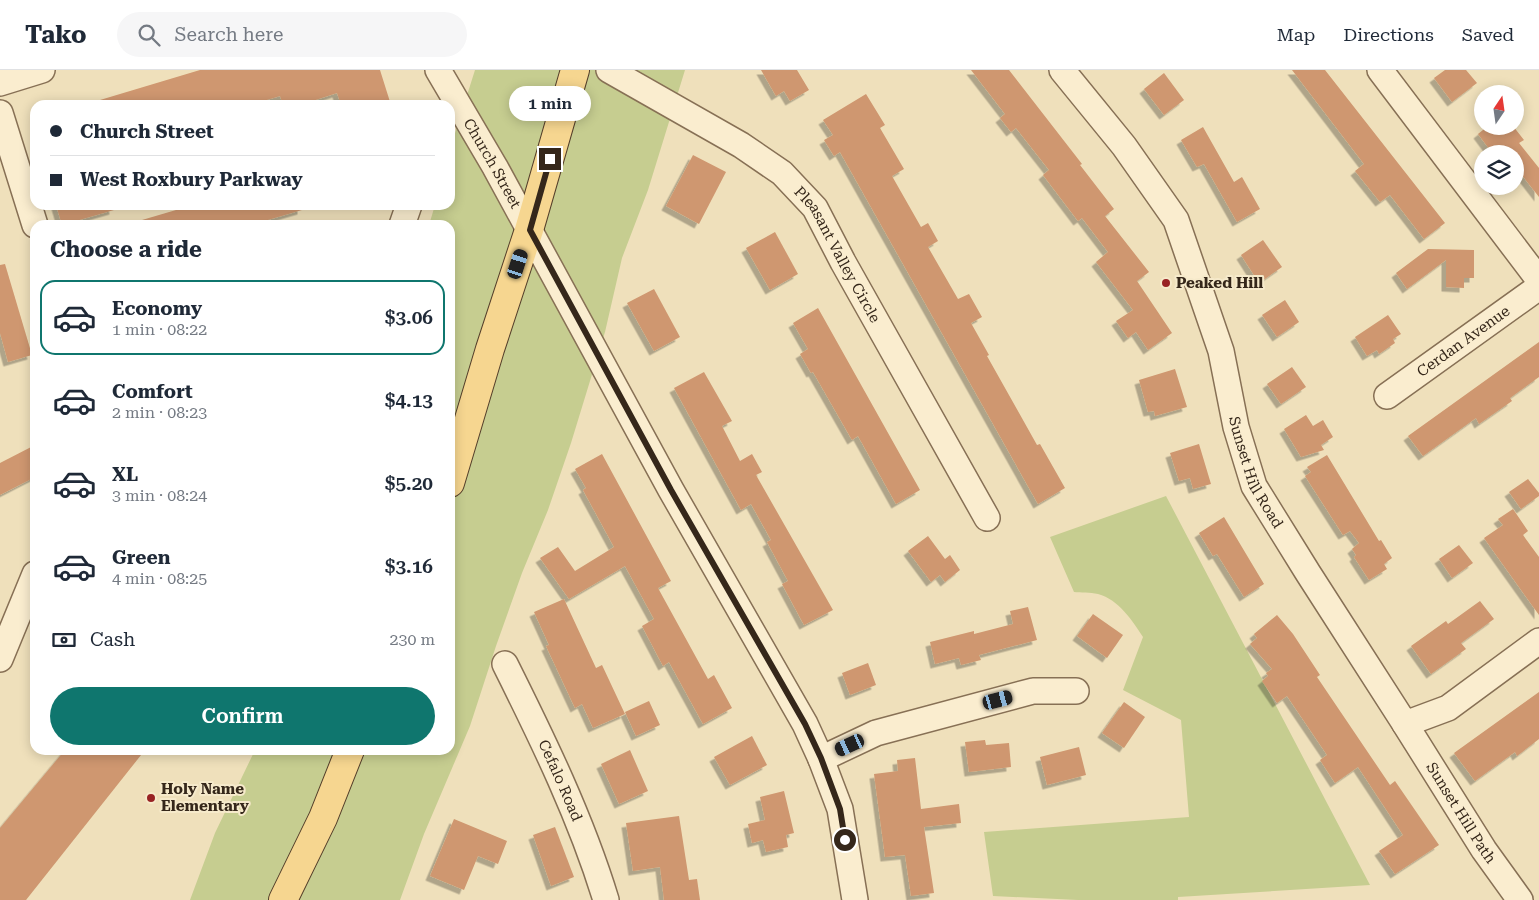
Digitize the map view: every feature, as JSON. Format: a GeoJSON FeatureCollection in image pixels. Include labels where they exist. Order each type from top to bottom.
{"type":"FeatureCollection","features":[{"type":"Feature","properties":{"kind":"main road"},"geometry":{"type":"LineString","coordinates":[[455,466],[490,349],[530,230],[574,70]]}},
{"type":"Feature","properties":{"kind":"main road"},"geometry":{"type":"LineString","coordinates":[[283,900],[323,818],[348,755]]}},
{"type":"Feature","properties":{"kind":"street"},"geometry":{"type":"LineString","coordinates":[[0,82],[42,70]]}},
{"type":"Feature","properties":{"kind":"street","name":"Pleasant Valley Circle"},"geometry":{"type":"LineString","coordinates":[[609,70],[741,145],[782,173],[815,208],[843,262],[987,518]]}},
{"type":"Feature","properties":{"kind":"street","name":"Sunset Hill Road"},"geometry":{"type":"LineString","coordinates":[[1062,70],[1124,146],[1176,220],[1221,351],[1236,427],[1254,486],[1405,724]]}},
{"type":"Feature","properties":{"kind":"street"},"geometry":{"type":"LineString","coordinates":[[1380,70],[1539,280]]}},
{"type":"Feature","properties":{"kind":"street","name":"Church Street"},"geometry":{"type":"LineString","coordinates":[[443,87],[451,100]]}},
{"type":"Feature","properties":{"kind":"street","name":"Church Street"},"geometry":{"type":"LineString","coordinates":[[455,105],[495,167],[671,490],[805,724],[821,758],[840,809],[855,900]]}},
{"type":"Feature","properties":{"kind":"street"},"geometry":{"type":"LineString","coordinates":[[0,113],[30,209]]}},
{"type":"Feature","properties":{"kind":"street","name":"Cerdan Avenue"},"geometry":{"type":"LineString","coordinates":[[1387,396],[1539,287]]}},
{"type":"Feature","properties":{"kind":"street"},"geometry":{"type":"LineString","coordinates":[[2,643],[30,584]]}},
{"type":"Feature","properties":{"kind":"street"},"geometry":{"type":"LineString","coordinates":[[1405,724],[1448,708],[1539,641]]}},
{"type":"Feature","properties":{"kind":"street","name":"Cefalo Road"},"geometry":{"type":"LineString","coordinates":[[505,664],[552,760],[606,900]]}},
{"type":"Feature","properties":{"kind":"street"},"geometry":{"type":"LineString","coordinates":[[821,758],[876,733],[1024,693],[1076,690]]}},
{"type":"Feature","properties":{"kind":"street","name":"Sunset Hill Path"},"geometry":{"type":"LineString","coordinates":[[1405,724],[1484,850],[1520,900]]}},
{"type":"Feature","properties":{"kind":"green space"},"geometry":{"type":"Polygon","coordinates":[[[475,70],[685,70],[648,190],[622,258],[605,332],[548,510],[522,573],[470,726],[424,834],[400,900],[190,900],[215,833],[253,755],[455,755],[455,220],[430,220],[434,210],[455,210],[455,133],[475,70]]]}},
{"type":"Feature","properties":{"kind":"green space"},"geometry":{"type":"Polygon","coordinates":[[[1166,496],[1370,885],[1178,897],[1178,900],[1078,900],[993,896],[984,832],[1189,817],[1181,720],[1123,690],[1143,637],[1119,606],[1106,597],[1092,593],[1074,592],[1050,537],[1166,496]]]}},
{"type":"Feature","properties":{"kind":"building"},"geometry":{"type":"Polygon","coordinates":[[[200,70],[380,70],[389,100],[339,100],[337,93],[315,100],[281,100],[280,96],[267,100],[100,100],[200,70]]]}},
{"type":"Feature","properties":{"kind":"building"},"geometry":{"type":"Polygon","coordinates":[[[761,70],[797,70],[809,90],[790,101],[784,91],[776,96],[761,70]]]}},
{"type":"Feature","properties":{"kind":"building"},"geometry":{"type":"Polygon","coordinates":[[[971,70],[1009,70],[1082,164],[1080,165],[1114,209],[1105,216],[1149,272],[1137,281],[1172,333],[1148,350],[1136,332],[1128,338],[1116,321],[1133,310],[1096,262],[1108,252],[1082,218],[1078,221],[1043,175],[1049,170],[1016,128],[1011,132],[1000,118],[1005,114],[971,70]]]}},
{"type":"Feature","properties":{"kind":"building"},"geometry":{"type":"Polygon","coordinates":[[[1292,70],[1325,70],[1445,223],[1424,239],[1390,195],[1380,202],[1355,171],[1364,164],[1292,70]]]}},
{"type":"Feature","properties":{"kind":"building"},"geometry":{"type":"Polygon","coordinates":[[[1445,70],[1466,70],[1477,83],[1452,102],[1434,78],[1445,70]]]}},
{"type":"Feature","properties":{"kind":"building"},"geometry":{"type":"Polygon","coordinates":[[[1164,73],[1184,100],[1164,115],[1144,89],[1164,73]]]}},
{"type":"Feature","properties":{"kind":"building"},"geometry":{"type":"Polygon","coordinates":[[[866,94],[885,125],[880,128],[904,169],[892,176],[921,227],[928,223],[938,241],[928,247],[958,299],[969,294],[982,317],[971,323],[989,355],[987,356],[1037,445],[1040,444],[1065,488],[1038,504],[840,152],[834,156],[824,140],[833,135],[823,120],[866,94]]]}},
{"type":"Feature","properties":{"kind":"building"},"geometry":{"type":"Polygon","coordinates":[[[1203,127],[1234,182],[1242,177],[1260,209],[1237,222],[1204,164],[1197,167],[1181,140],[1203,127]]]}},
{"type":"Feature","properties":{"kind":"building"},"geometry":{"type":"Polygon","coordinates":[[[1479,135],[1520,135],[1524,140],[1519,143],[1521,145],[1486,145],[1479,135]]]}},
{"type":"Feature","properties":{"kind":"building"},"geometry":{"type":"Polygon","coordinates":[[[1524,149],[1539,168],[1539,197],[1524,178],[1524,149]]]}},
{"type":"Feature","properties":{"kind":"building"},"geometry":{"type":"Polygon","coordinates":[[[693,155],[726,172],[699,224],[666,206],[693,155]]]}},
{"type":"Feature","properties":{"kind":"building"},"geometry":{"type":"Polygon","coordinates":[[[58,210],[114,210],[79,220],[60,220],[58,210]]]}},
{"type":"Feature","properties":{"kind":"building"},"geometry":{"type":"Polygon","coordinates":[[[176,210],[302,210],[268,220],[142,220],[176,210]]]}},
{"type":"Feature","properties":{"kind":"building"},"geometry":{"type":"Polygon","coordinates":[[[775,232],[798,274],[770,290],[746,248],[775,232]]]}},
{"type":"Feature","properties":{"kind":"building"},"geometry":{"type":"Polygon","coordinates":[[[1263,240],[1282,267],[1259,283],[1241,255],[1263,240]]]}},
{"type":"Feature","properties":{"kind":"building"},"geometry":{"type":"Polygon","coordinates":[[[1428,249],[1474,250],[1474,278],[1464,278],[1464,288],[1446,287],[1446,260],[1407,289],[1396,273],[1428,249]]]}},
{"type":"Feature","properties":{"kind":"building"},"geometry":{"type":"Polygon","coordinates":[[[5,264],[30,348],[30,356],[8,362],[0,333],[0,265],[5,264]]]}},
{"type":"Feature","properties":{"kind":"building"},"geometry":{"type":"Polygon","coordinates":[[[654,289],[680,337],[654,351],[627,303],[654,289]]]}},
{"type":"Feature","properties":{"kind":"building"},"geometry":{"type":"Polygon","coordinates":[[[1285,300],[1299,322],[1277,337],[1262,315],[1285,300]]]}},
{"type":"Feature","properties":{"kind":"building"},"geometry":{"type":"Polygon","coordinates":[[[818,308],[920,490],[896,504],[858,436],[852,440],[813,372],[811,373],[800,354],[808,349],[793,323],[818,308]]]}},
{"type":"Feature","properties":{"kind":"building"},"geometry":{"type":"Polygon","coordinates":[[[1388,315],[1401,334],[1393,339],[1395,343],[1379,354],[1377,350],[1367,356],[1355,337],[1388,315]]]}},
{"type":"Feature","properties":{"kind":"building"},"geometry":{"type":"Polygon","coordinates":[[[1539,342],[1539,377],[1510,398],[1512,401],[1479,424],[1476,418],[1423,456],[1408,436],[1539,342]]]}},
{"type":"Feature","properties":{"kind":"building"},"geometry":{"type":"Polygon","coordinates":[[[1292,367],[1306,387],[1281,404],[1267,384],[1292,367]]]}},
{"type":"Feature","properties":{"kind":"building"},"geometry":{"type":"Polygon","coordinates":[[[1175,369],[1187,407],[1155,416],[1154,411],[1148,412],[1139,380],[1175,369]]]}},
{"type":"Feature","properties":{"kind":"building"},"geometry":{"type":"Polygon","coordinates":[[[704,372],[732,421],[722,426],[740,461],[752,454],[762,472],[756,475],[833,610],[804,625],[782,584],[788,581],[767,542],[771,540],[751,504],[741,510],[674,388],[704,372]]]}},
{"type":"Feature","properties":{"kind":"building"},"geometry":{"type":"Polygon","coordinates":[[[1306,415],[1313,426],[1323,420],[1333,437],[1321,445],[1324,450],[1301,457],[1284,429],[1306,415]]]}},
{"type":"Feature","properties":{"kind":"building"},"geometry":{"type":"Polygon","coordinates":[[[1199,444],[1211,484],[1193,489],[1190,478],[1179,481],[1170,453],[1199,444]]]}},
{"type":"Feature","properties":{"kind":"building"},"geometry":{"type":"Polygon","coordinates":[[[30,448],[30,480],[0,495],[0,463],[30,448]]]}},
{"type":"Feature","properties":{"kind":"building"},"geometry":{"type":"Polygon","coordinates":[[[602,454],[671,581],[658,588],[708,679],[714,675],[732,708],[703,724],[669,662],[663,666],[642,626],[654,619],[625,566],[569,599],[540,558],[558,547],[575,571],[614,547],[583,490],[586,488],[575,469],[602,454]]]}},
{"type":"Feature","properties":{"kind":"building"},"geometry":{"type":"Polygon","coordinates":[[[1327,455],[1379,541],[1381,540],[1392,558],[1384,564],[1387,569],[1369,580],[1354,557],[1356,555],[1352,549],[1359,543],[1350,531],[1343,535],[1305,476],[1311,472],[1307,467],[1327,455]]]}},
{"type":"Feature","properties":{"kind":"building"},"geometry":{"type":"Polygon","coordinates":[[[1528,479],[1539,493],[1539,496],[1521,509],[1509,492],[1528,479]]]}},
{"type":"Feature","properties":{"kind":"building"},"geometry":{"type":"Polygon","coordinates":[[[1513,509],[1528,531],[1523,535],[1539,557],[1539,615],[1484,538],[1503,525],[1498,519],[1513,509]]]}},
{"type":"Feature","properties":{"kind":"building"},"geometry":{"type":"Polygon","coordinates":[[[1224,517],[1264,584],[1244,597],[1217,554],[1213,556],[1199,533],[1224,517]]]}},
{"type":"Feature","properties":{"kind":"building"},"geometry":{"type":"Polygon","coordinates":[[[928,536],[945,559],[950,555],[960,570],[945,582],[940,575],[931,582],[908,551],[928,536]]]}},
{"type":"Feature","properties":{"kind":"building"},"geometry":{"type":"Polygon","coordinates":[[[1459,545],[1473,563],[1452,578],[1439,559],[1459,545]]]}},
{"type":"Feature","properties":{"kind":"building"},"geometry":{"type":"Polygon","coordinates":[[[564,599],[596,668],[602,665],[625,714],[593,728],[582,704],[575,708],[546,646],[549,645],[534,612],[564,599]]]}},
{"type":"Feature","properties":{"kind":"building"},"geometry":{"type":"Polygon","coordinates":[[[1480,601],[1494,619],[1461,643],[1466,649],[1431,674],[1411,646],[1446,621],[1448,624],[1480,601]]]}},
{"type":"Feature","properties":{"kind":"building"},"geometry":{"type":"Polygon","coordinates":[[[1028,607],[1037,640],[979,655],[981,660],[961,665],[959,658],[935,664],[930,642],[974,631],[974,634],[1013,624],[1010,611],[1028,607]]]}},
{"type":"Feature","properties":{"kind":"building"},"geometry":{"type":"Polygon","coordinates":[[[1093,614],[1123,635],[1107,658],[1077,636],[1093,614]]]}},
{"type":"Feature","properties":{"kind":"building"},"geometry":{"type":"Polygon","coordinates":[[[1277,615],[1293,634],[1320,675],[1317,677],[1390,785],[1395,781],[1439,845],[1395,874],[1379,851],[1403,835],[1358,767],[1335,783],[1320,760],[1327,755],[1287,696],[1277,703],[1262,681],[1268,676],[1266,673],[1272,669],[1250,644],[1257,638],[1254,634],[1277,615]]]}},
{"type":"Feature","properties":{"kind":"building"},"geometry":{"type":"Polygon","coordinates":[[[868,663],[876,685],[850,695],[842,673],[868,663]]]}},
{"type":"Feature","properties":{"kind":"building"},"geometry":{"type":"Polygon","coordinates":[[[1539,692],[1539,739],[1517,756],[1515,752],[1475,781],[1454,753],[1539,692]]]}},
{"type":"Feature","properties":{"kind":"building"},"geometry":{"type":"Polygon","coordinates":[[[649,701],[660,725],[636,736],[625,712],[649,701]]]}},
{"type":"Feature","properties":{"kind":"building"},"geometry":{"type":"Polygon","coordinates":[[[1124,702],[1145,717],[1124,748],[1102,733],[1124,702]]]}},
{"type":"Feature","properties":{"kind":"building"},"geometry":{"type":"Polygon","coordinates":[[[752,736],[767,765],[730,785],[714,757],[752,736]]]}},
{"type":"Feature","properties":{"kind":"building"},"geometry":{"type":"Polygon","coordinates":[[[985,740],[986,745],[1009,743],[1011,767],[969,772],[965,742],[985,740]]]}},
{"type":"Feature","properties":{"kind":"building"},"geometry":{"type":"Polygon","coordinates":[[[1079,747],[1086,775],[1047,785],[1040,757],[1079,747]]]}},
{"type":"Feature","properties":{"kind":"building"},"geometry":{"type":"Polygon","coordinates":[[[630,750],[648,791],[619,804],[601,764],[630,750]]]}},
{"type":"Feature","properties":{"kind":"building"},"geometry":{"type":"Polygon","coordinates":[[[61,755],[141,755],[26,900],[0,900],[0,828],[61,755]]]}},
{"type":"Feature","properties":{"kind":"building"},"geometry":{"type":"Polygon","coordinates":[[[915,758],[921,809],[959,804],[961,823],[924,827],[934,893],[911,896],[905,855],[885,857],[874,774],[898,771],[897,760],[915,758]]]}},
{"type":"Feature","properties":{"kind":"building"},"geometry":{"type":"Polygon","coordinates":[[[784,791],[794,833],[786,835],[788,847],[766,852],[763,840],[752,843],[748,824],[765,820],[760,797],[784,791]]]}},
{"type":"Feature","properties":{"kind":"building"},"geometry":{"type":"Polygon","coordinates":[[[679,816],[689,880],[697,879],[700,900],[664,900],[660,867],[633,871],[626,823],[679,816]]]}},
{"type":"Feature","properties":{"kind":"building"},"geometry":{"type":"Polygon","coordinates":[[[454,819],[507,841],[498,864],[478,856],[464,890],[430,876],[454,819]]]}},
{"type":"Feature","properties":{"kind":"building"},"geometry":{"type":"Polygon","coordinates":[[[555,827],[574,877],[551,886],[533,835],[555,827]]]}},
{"type":"Feature","properties":{"kind":"place","name":"Peaked Hill"},"geometry":{"type":"Point","coordinates":[1166,283]}},
{"type":"Feature","properties":{"kind":"place","name":"Holy Name Elementary"},"geometry":{"type":"Point","coordinates":[151,798]}},
{"type":"Feature","properties":{"kind":"route"},"geometry":{"type":"LineString","coordinates":[[550,159],[530,230],[671,490],[805,724],[821,758],[840,809],[845,840]]}}]}
